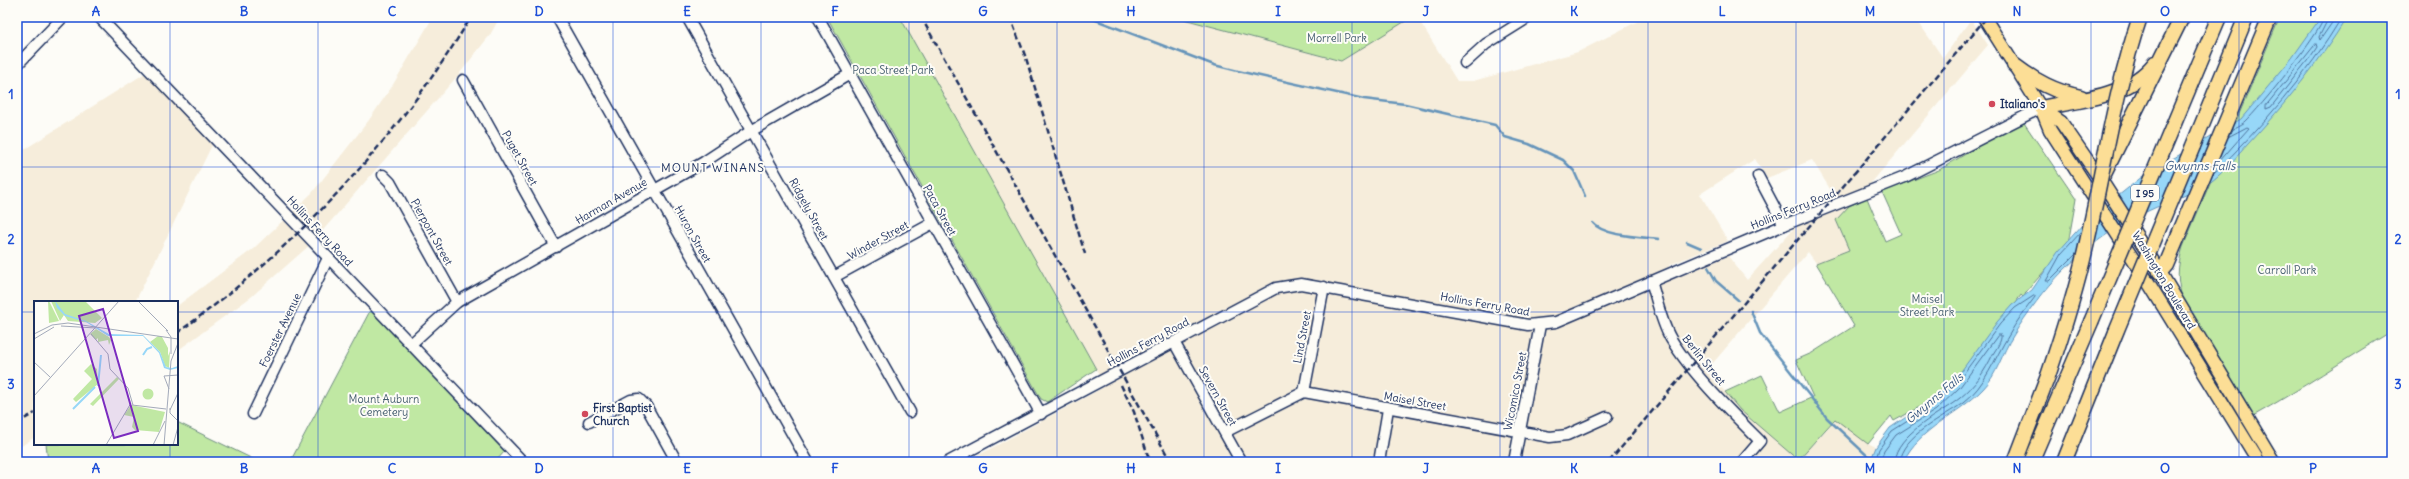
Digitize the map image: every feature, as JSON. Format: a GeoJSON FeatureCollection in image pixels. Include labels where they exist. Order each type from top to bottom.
{"type":"FeatureCollection","features":[{"type":"Feature","properties":{"kind":"highway"},"geometry":{"type":"LineString","coordinates":[[2015,462],[2048,376],[2074,294],[2088,242],[2115,109],[2140,17]]}},
{"type":"Feature","properties":{"kind":"highway"},"geometry":{"type":"LineString","coordinates":[[2095,199],[2104,183],[2182,17]]}},
{"type":"Feature","properties":{"kind":"highway","name":"I 95"},"geometry":{"type":"LineString","coordinates":[[2031,462],[2219,17]]}},
{"type":"Feature","properties":{"kind":"highway"},"geometry":{"type":"LineString","coordinates":[[2160,272],[2166,265],[2270,17]]}},
{"type":"Feature","properties":{"kind":"highway","name":"I 95"},"geometry":{"type":"LineString","coordinates":[[2064,462],[2116,332],[2244,23]]}},
{"type":"Feature","properties":{"kind":"highway"},"geometry":{"type":"LineString","coordinates":[[2041,108],[2087,99],[2117,91],[2137,80],[2151,68],[2168,46]]}},
{"type":"Feature","properties":{"kind":"highway"},"geometry":{"type":"LineString","coordinates":[[2014,65],[2034,81],[2051,89],[2087,99]]}},
{"type":"Feature","properties":{"kind":"main road","name":"Washington Boulevard"},"geometry":{"type":"LineString","coordinates":[[1984,17],[2041,108],[2050,130],[2148,282],[2259,462]]}},
{"type":"Feature","properties":{"kind":"main road","name":"Washington Boulevard"},"geometry":{"type":"LineString","coordinates":[[2041,108],[2061,122],[2104,183],[2137,234],[2274,462]]}},
{"type":"Feature","properties":{"kind":"main road"},"geometry":{"type":"LineString","coordinates":[[2148,282],[2160,272]]}},
{"type":"Feature","properties":{"kind":"street"},"geometry":{"type":"LineString","coordinates":[[17,64],[63,17]]}},
{"type":"Feature","properties":{"kind":"street","name":"Hollins Ferry Road"},"geometry":{"type":"LineString","coordinates":[[99,17],[523,462]]}},
{"type":"Feature","properties":{"kind":"street","name":"Huron Street"},"geometry":{"type":"LineString","coordinates":[[557,17],[808,462]]}},
{"type":"Feature","properties":{"kind":"street","name":"Ridgely Street"},"geometry":{"type":"LineString","coordinates":[[687,17],[910,412]]}},
{"type":"Feature","properties":{"kind":"street","name":"Paca Street"},"geometry":{"type":"LineString","coordinates":[[818,17],[1041,414]]}},
{"type":"Feature","properties":{"kind":"street"},"geometry":{"type":"LineString","coordinates":[[1465,63],[1486,44],[1529,17]]}},
{"type":"Feature","properties":{"kind":"street","name":"Harman Avenue"},"geometry":{"type":"LineString","coordinates":[[411,344],[457,302],[655,190],[751,131],[850,74]]}},
{"type":"Feature","properties":{"kind":"street","name":"Puget Street"},"geometry":{"type":"LineString","coordinates":[[463,80],[556,247]]}},
{"type":"Feature","properties":{"kind":"street","name":"Hollins Ferry Road"},"geometry":{"type":"LineString","coordinates":[[948,462],[1276,288],[1301,284],[1540,325],[1556,322],[1784,225],[1905,177],[2041,108]]}},
{"type":"Feature","properties":{"kind":"street","name":"Pierpont Street"},"geometry":{"type":"LineString","coordinates":[[383,175],[390,182],[457,302]]}},
{"type":"Feature","properties":{"kind":"street"},"geometry":{"type":"LineString","coordinates":[[1758,176],[1784,225]]}},
{"type":"Feature","properties":{"kind":"street","name":"Winder Street"},"geometry":{"type":"LineString","coordinates":[[834,277],[933,223]]}},
{"type":"Feature","properties":{"kind":"street","name":"Foerster Avenue"},"geometry":{"type":"LineString","coordinates":[[253,414],[328,258]]}},
{"type":"Feature","properties":{"kind":"street","name":"Berlin Street"},"geometry":{"type":"LineString","coordinates":[[1651,281],[1665,326],[1678,349],[1733,415],[1760,441],[1742,462]]}},
{"type":"Feature","properties":{"kind":"street","name":"Lind Street"},"geometry":{"type":"LineString","coordinates":[[1304,392],[1324,287]]}},
{"type":"Feature","properties":{"kind":"street","name":"Wicomico Street"},"geometry":{"type":"LineString","coordinates":[[1514,462],[1540,325]]}},
{"type":"Feature","properties":{"kind":"street","name":"Severn Street"},"geometry":{"type":"LineString","coordinates":[[1174,342],[1241,462]]}},
{"type":"Feature","properties":{"kind":"street"},"geometry":{"type":"LineString","coordinates":[[1225,432],[1304,392]]}},
{"type":"Feature","properties":{"kind":"street","name":"Maisel Street"},"geometry":{"type":"LineString","coordinates":[[1304,392],[1388,409],[1519,432],[1558,437],[1607,417]]}},
{"type":"Feature","properties":{"kind":"street"},"geometry":{"type":"LineString","coordinates":[[589,422],[631,400],[639,399],[646,406],[677,462]]}},
{"type":"Feature","properties":{"kind":"street"},"geometry":{"type":"LineString","coordinates":[[1379,462],[1388,409]]}},
{"type":"Feature","properties":{"kind":"shaded area"},"geometry":{"type":"Polygon","coordinates":[[[433,17],[500,17],[490,35],[460,73],[311,244],[251,297],[178,350],[178,305],[253,249],[312,193],[369,120],[391,88],[433,17]]]}},
{"type":"Feature","properties":{"kind":"shaded area"},"geometry":{"type":"Polygon","coordinates":[[[900,17],[1175,17],[1340,61],[1412,17],[1417,17],[1457,81],[1473,81],[1578,52],[1646,17],[1915,17],[1943,58],[1971,19],[1988,45],[1872,182],[1836,220],[1849,250],[1816,263],[1808,252],[1707,370],[1740,410],[1798,460],[1836,419],[1868,443],[1876,447],[1870,462],[966,462],[1104,387],[1096,369],[900,17]],[[1755,159],[1700,194],[1728,241],[1669,265],[1673,279],[1728,256],[1747,280],[1814,206],[1835,197],[1812,160],[1767,178],[1755,159]]]}},
{"type":"Feature","properties":{"kind":"shaded area"},"geometry":{"type":"Polygon","coordinates":[[[147,72],[213,143],[135,301],[34,301],[34,438],[17,449],[17,154],[147,72]]]}},
{"type":"Feature","properties":{"kind":"green space","name":"Paca Street Park"},"geometry":{"type":"Polygon","coordinates":[[[827,17],[900,17],[1096,369],[1047,402],[1041,399],[827,17]]]}},
{"type":"Feature","properties":{"kind":"green space","name":"Morrell Park"},"geometry":{"type":"Polygon","coordinates":[[[1176,17],[1412,17],[1341,61],[1176,17]]]}},
{"type":"Feature","properties":{"kind":"green space","name":"Carroll Park"},"geometry":{"type":"Polygon","coordinates":[[[2280,17],[2392,17],[2392,331],[2253,416],[2184,302],[2181,295],[2178,274],[2183,247],[2280,17]]]}},
{"type":"Feature","properties":{"kind":"green space","name":"Maisel Street Park"},"geometry":{"type":"Polygon","coordinates":[[[2022,120],[2076,199],[2068,244],[2026,292],[2024,298],[2021,295],[2007,315],[2009,321],[1941,395],[1894,421],[1891,416],[1868,444],[1835,419],[1798,460],[1740,410],[1725,392],[1762,375],[1780,412],[1813,397],[1796,360],[1812,353],[1854,326],[1816,263],[1849,250],[1836,220],[1849,206],[1867,198],[1885,241],[1901,234],[1882,192],[1939,170],[2022,120]]]}},
{"type":"Feature","properties":{"kind":"green space","name":"Mount Auburn Cemetery"},"geometry":{"type":"Polygon","coordinates":[[[371,309],[505,451],[495,462],[290,462],[371,309]]]}},
{"type":"Feature","properties":{"kind":"green space"},"geometry":{"type":"Polygon","coordinates":[[[178,422],[259,462],[48,462],[46,445],[178,445],[178,422]]]}},
{"type":"Feature","properties":{"kind":"water","name":"Gwynns Falls"},"geometry":{"type":"Polygon","coordinates":[[[2321,17],[2347,17],[2325,51],[2301,83],[2222,173],[2197,190],[2148,211],[2125,223],[2083,252],[2057,277],[2030,310],[2009,343],[1996,371],[1983,389],[1919,440],[1910,450],[1903,462],[1870,462],[1876,447],[1890,428],[1930,401],[1954,381],[1997,322],[2012,305],[2032,290],[2058,252],[2083,224],[2143,176],[2241,119],[2292,58],[2321,17]]]}},
{"type":"Feature","properties":{"kind":"waterway"},"geometry":{"type":"LineString","coordinates":[[1088,17],[1214,65],[1364,99],[1405,104],[1495,125],[1505,137],[1529,144],[1563,160],[1574,171],[1585,196]]}},
{"type":"Feature","properties":{"kind":"waterway"},"geometry":{"type":"LineString","coordinates":[[1593,223],[1605,231],[1659,239]]}},
{"type":"Feature","properties":{"kind":"waterway"},"geometry":{"type":"LineString","coordinates":[[1687,242],[1701,248]]}},
{"type":"Feature","properties":{"kind":"waterway"},"geometry":{"type":"LineString","coordinates":[[1708,267],[1716,281],[1738,300]]}},
{"type":"Feature","properties":{"kind":"waterway"},"geometry":{"type":"LineString","coordinates":[[1751,311],[1760,333],[1827,418],[1874,462]]}},
{"type":"Feature","properties":{"kind":"railway"},"geometry":{"type":"LineString","coordinates":[[178,332],[220,301],[262,266],[302,229],[340,190],[410,107],[442,62],[471,17]]}},
{"type":"Feature","properties":{"kind":"railway"},"geometry":{"type":"LineString","coordinates":[[921,17],[1171,462]]}},
{"type":"Feature","properties":{"kind":"railway"},"geometry":{"type":"LineString","coordinates":[[1010,17],[1026,58],[1085,254]]}},
{"type":"Feature","properties":{"kind":"railway"},"geometry":{"type":"LineString","coordinates":[[1609,462],[1987,17]]}},
{"type":"Feature","properties":{"kind":"railway"},"geometry":{"type":"LineString","coordinates":[[1121,385],[1134,412],[1150,462]]}},
{"type":"Feature","properties":{"kind":"railway"},"geometry":{"type":"LineString","coordinates":[[17,423],[34,414]]}},
{"type":"Feature","properties":{"kind":"place","name":"Italiano's"},"geometry":{"type":"Point","coordinates":[1992,104]}},
{"type":"Feature","properties":{"kind":"place","name":"First Baptist Church"},"geometry":{"type":"Point","coordinates":[585,414]}},
{"type":"Feature","properties":{"kind":"district","name":"MOUNT WINANS"},"geometry":{"type":"Point","coordinates":[713,167]}}]}
